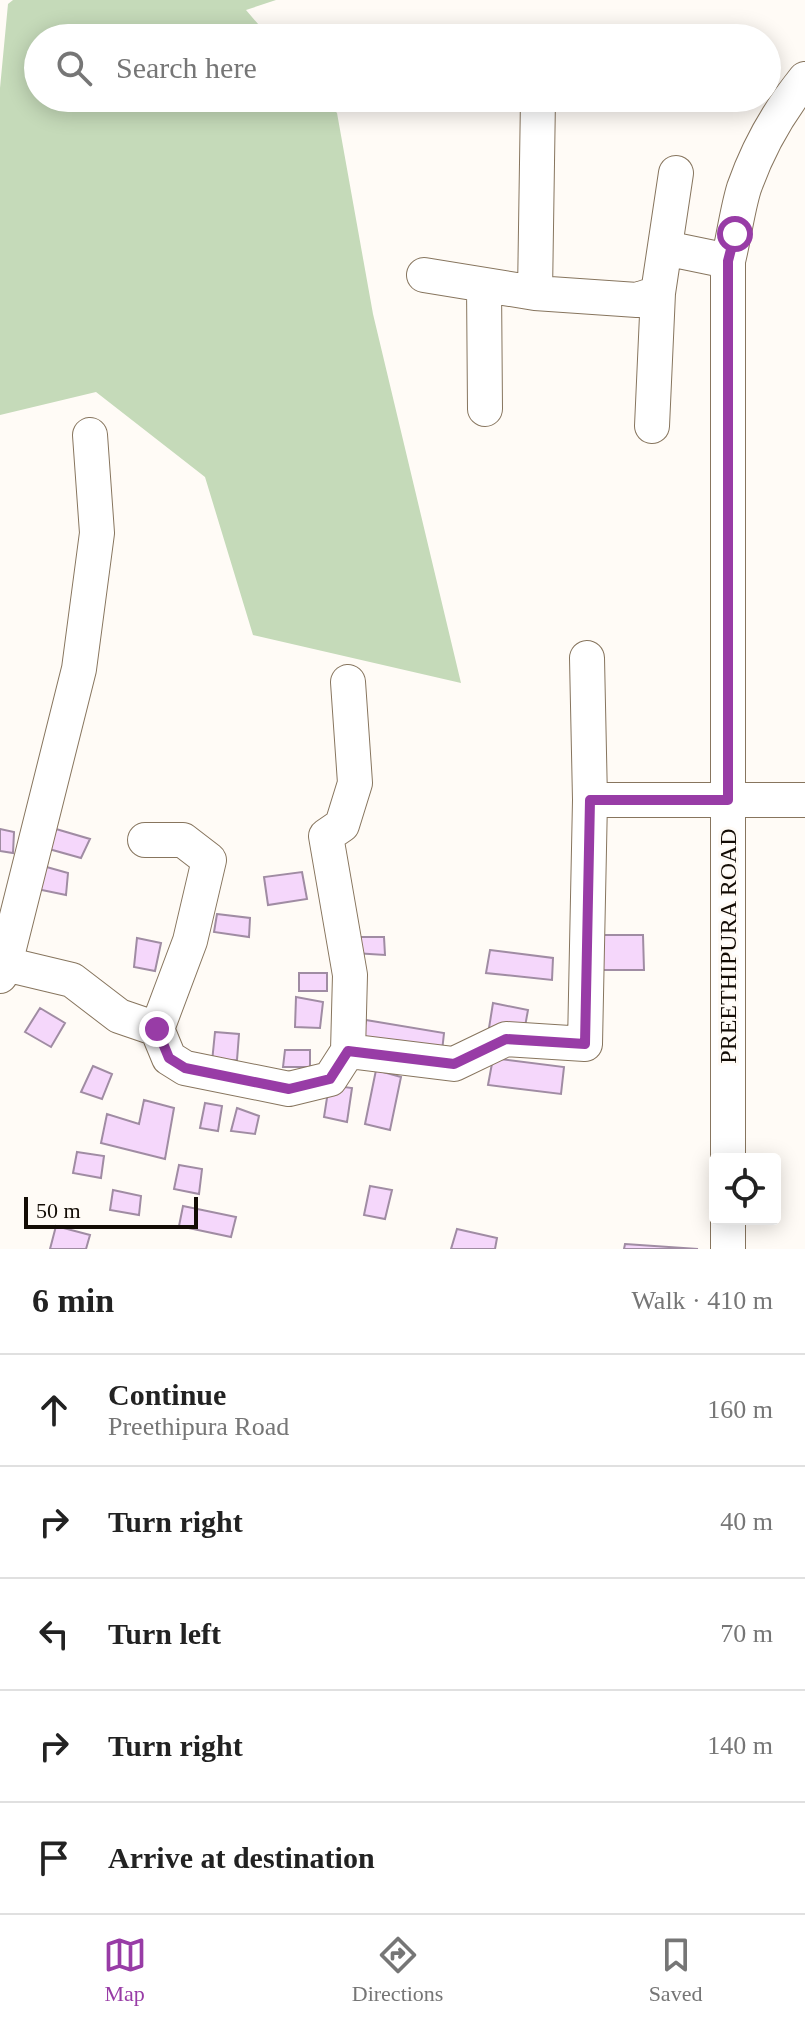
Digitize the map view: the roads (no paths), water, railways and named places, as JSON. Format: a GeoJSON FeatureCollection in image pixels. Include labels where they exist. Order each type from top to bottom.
{"type":"FeatureCollection","features":[{"type":"Feature","properties":{"kind":"street","name":"PREETHIPURA ROAD"},"geometry":{"type":"LineString","coordinates":[[781,109],[805,79]]}},
{"type":"Feature","properties":{"kind":"street"},"geometry":{"type":"LineString","coordinates":[[535,293],[538,112]]}},
{"type":"Feature","properties":{"kind":"street","name":"PREETHIPURA ROAD"},"geometry":{"type":"LineString","coordinates":[[728,1153],[728,261],[744,189],[780,112]]}},
{"type":"Feature","properties":{"kind":"street"},"geometry":{"type":"LineString","coordinates":[[652,426],[658,293],[676,173]]}},
{"type":"Feature","properties":{"kind":"street"},"geometry":{"type":"LineString","coordinates":[[665,248],[728,261]]}},
{"type":"Feature","properties":{"kind":"street"},"geometry":{"type":"LineString","coordinates":[[424,275],[535,293],[637,300],[658,293]]}},
{"type":"Feature","properties":{"kind":"street"},"geometry":{"type":"LineString","coordinates":[[484,285],[485,409]]}},
{"type":"Feature","properties":{"kind":"street"},"geometry":{"type":"LineString","coordinates":[[90,435],[97,533],[79,669],[3,970],[72,980],[119,1016],[157,1029]]}},
{"type":"Feature","properties":{"kind":"street"},"geometry":{"type":"LineString","coordinates":[[348,1051],[454,1064],[506,1039],[585,1044],[590,800],[587,658]]}},
{"type":"Feature","properties":{"kind":"street"},"geometry":{"type":"LineString","coordinates":[[145,840],[183,840],[209,860],[190,941],[157,1029],[169,1058],[185,1068],[289,1089],[330,1079],[348,1051],[350,975],[326,836],[342,825],[355,783],[348,682]]}},
{"type":"Feature","properties":{"kind":"street"},"geometry":{"type":"LineString","coordinates":[[590,800],[805,800]]}},
{"type":"Feature","properties":{"kind":"street"},"geometry":{"type":"LineString","coordinates":[[728,1225],[728,1249]]}}]}
